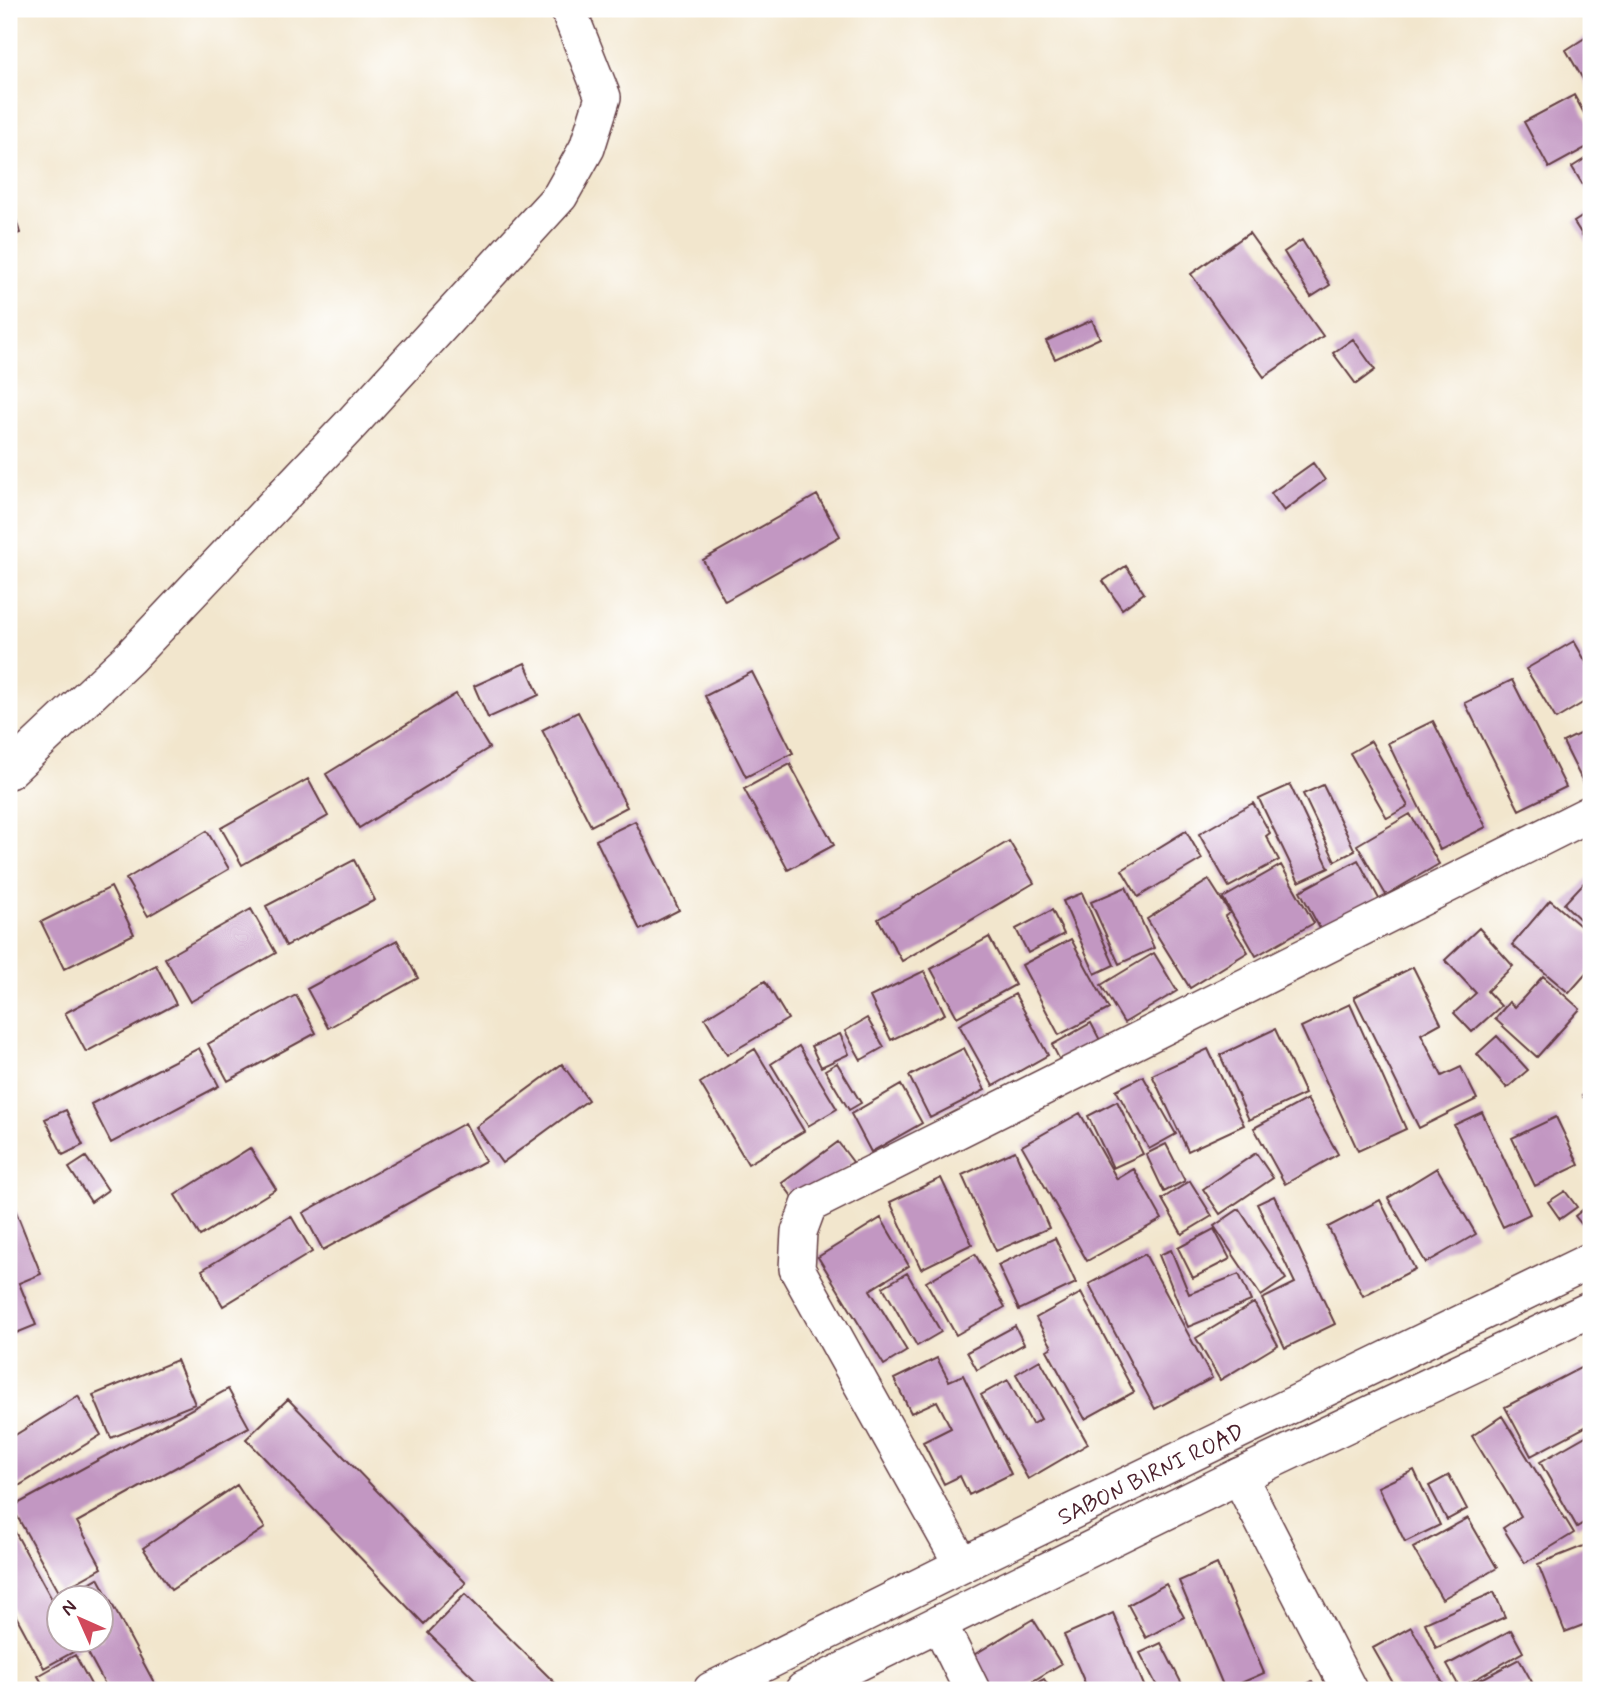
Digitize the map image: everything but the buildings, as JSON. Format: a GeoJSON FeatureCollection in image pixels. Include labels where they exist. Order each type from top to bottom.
{"type":"FeatureCollection","features":[{"type":"Feature","properties":{"kind":"street"},"geometry":{"type":"LineString","coordinates":[[9,771],[129,658],[352,423],[560,196],[587,148],[604,97],[568,9]]}},
{"type":"Feature","properties":{"kind":"street"},"geometry":{"type":"LineString","coordinates":[[962,1565],[797,1269],[799,1232],[809,1205],[1591,813]]}},
{"type":"Feature","properties":{"kind":"street","name":"SABON BIRNI ROAD"},"geometry":{"type":"LineString","coordinates":[[711,1690],[962,1565],[1591,1260]]}},
{"type":"Feature","properties":{"kind":"street","name":"SABON BIRNI ROAD"},"geometry":{"type":"LineString","coordinates":[[803,1690],[1238,1476],[1591,1309]]}},
{"type":"Feature","properties":{"kind":"street"},"geometry":{"type":"LineString","coordinates":[[1238,1476],[1349,1690]]}},
{"type":"Feature","properties":{"kind":"street"},"geometry":{"type":"LineString","coordinates":[[939,1623],[972,1690]]}}]}
